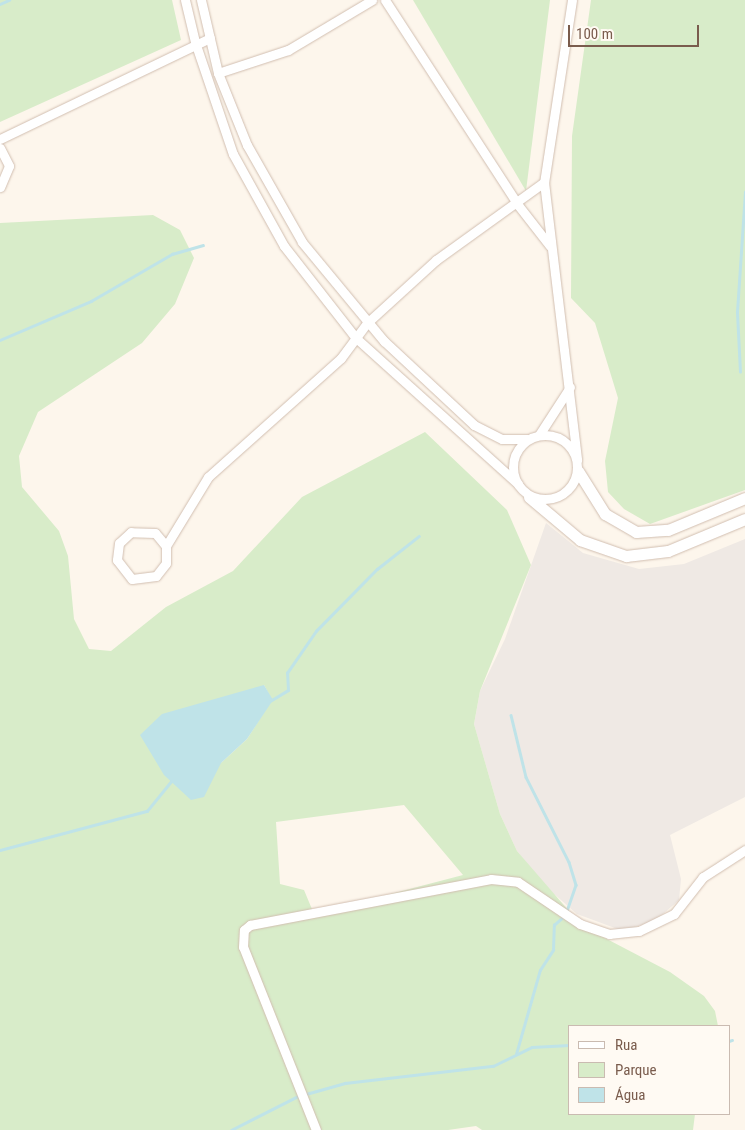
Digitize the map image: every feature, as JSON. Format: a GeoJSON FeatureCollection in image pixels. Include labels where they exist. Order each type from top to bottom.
{"type":"FeatureCollection","features":[{"type":"Feature","properties":{"kind":"street"},"geometry":{"type":"LineString","coordinates":[[185,0],[194,42],[233,154],[252,193],[284,246],[356,338],[518,484],[529,497],[580,540],[626,556],[668,551],[745,519]]}},
{"type":"Feature","properties":{"kind":"street"},"geometry":{"type":"LineString","coordinates":[[201,0],[218,73],[272,196],[302,242],[367,323],[474,425],[502,439],[527,439],[539,435],[563,439],[605,514],[636,532],[668,530],[745,498]]}},
{"type":"Feature","properties":{"kind":"street"},"geometry":{"type":"LineString","coordinates":[[218,73],[306,42],[372,0]]}},
{"type":"Feature","properties":{"kind":"street"},"geometry":{"type":"LineString","coordinates":[[385,0],[518,205],[550,246]]}},
{"type":"Feature","properties":{"kind":"street"},"geometry":{"type":"LineString","coordinates":[[529,497],[557,497],[573,483],[577,466],[570,387],[550,246],[544,182],[572,0]]}},
{"type":"Feature","properties":{"kind":"street"},"geometry":{"type":"LineString","coordinates":[[0,139],[194,42],[210,38]]}},
{"type":"Feature","properties":{"kind":"street"},"geometry":{"type":"LineString","coordinates":[[0,148],[9,166],[0,188]]}},
{"type":"Feature","properties":{"kind":"street"},"geometry":{"type":"LineString","coordinates":[[166,546],[155,533],[131,532],[119,543],[117,560],[125,574],[149,580],[166,563],[166,546],[208,477],[341,358],[367,323],[436,260],[518,205],[544,182]]}},
{"type":"Feature","properties":{"kind":"street"},"geometry":{"type":"LineString","coordinates":[[539,435],[570,387]]}},
{"type":"Feature","properties":{"kind":"street"},"geometry":{"type":"LineString","coordinates":[[518,484],[513,460],[527,439]]}},
{"type":"Feature","properties":{"kind":"street"},"geometry":{"type":"LineString","coordinates":[[316,1130],[243,948],[244,930],[250,925],[500,879],[518,882],[580,924],[609,934],[639,931],[674,914],[703,877],[745,850]]}},
{"type":"Feature","properties":{"kind":"shaded area"},"geometry":{"type":"Polygon","coordinates":[[[546,523],[583,553],[639,569],[684,564],[745,539],[745,797],[670,835],[681,879],[679,900],[656,920],[623,931],[577,914],[545,886],[517,851],[500,814],[474,724],[480,691],[505,639],[546,523]]]}},
{"type":"Feature","properties":{"kind":"green space"},"geometry":{"type":"Polygon","coordinates":[[[0,0],[172,0],[181,40],[0,122],[0,0]]]}},
{"type":"Feature","properties":{"kind":"green space"},"geometry":{"type":"Polygon","coordinates":[[[413,0],[550,0],[526,191],[413,0]]]}},
{"type":"Feature","properties":{"kind":"green space"},"geometry":{"type":"Polygon","coordinates":[[[591,0],[745,0],[745,490],[650,524],[624,509],[608,492],[605,461],[618,398],[595,323],[571,298],[572,136],[591,0]]]}},
{"type":"Feature","properties":{"kind":"green space"},"geometry":{"type":"Polygon","coordinates":[[[153,215],[180,230],[194,258],[175,304],[142,343],[38,412],[19,456],[22,487],[59,531],[68,556],[74,619],[89,649],[111,651],[166,607],[233,571],[302,497],[425,432],[507,510],[531,565],[480,691],[474,724],[500,814],[517,851],[582,926],[670,972],[704,996],[715,1011],[718,1025],[568,1025],[568,1115],[695,1115],[693,1130],[482,1130],[476,1126],[448,1130],[0,1130],[0,223],[153,215]],[[264,685],[221,763],[247,739],[272,700],[264,685]],[[404,805],[276,822],[280,884],[304,890],[314,914],[463,875],[404,805]]]}},
{"type":"Feature","properties":{"kind":"water"},"geometry":{"type":"Polygon","coordinates":[[[264,685],[273,700],[247,739],[221,763],[204,797],[191,800],[164,775],[140,735],[162,714],[264,685]]]}},
{"type":"Feature","properties":{"kind":"waterway"},"geometry":{"type":"LineString","coordinates":[[0,4],[9,0]]}},
{"type":"Feature","properties":{"kind":"waterway"},"geometry":{"type":"LineString","coordinates":[[740,372],[737,312],[745,192]]}},
{"type":"Feature","properties":{"kind":"waterway"},"geometry":{"type":"LineString","coordinates":[[0,340],[91,301],[172,254],[203,245]]}},
{"type":"Feature","properties":{"kind":"waterway"},"geometry":{"type":"LineString","coordinates":[[270,701],[288,690],[287,673],[316,631],[377,569],[419,536]]}},
{"type":"Feature","properties":{"kind":"waterway"},"geometry":{"type":"LineString","coordinates":[[511,715],[526,777],[569,862],[576,885],[567,911]]}},
{"type":"Feature","properties":{"kind":"waterway"},"geometry":{"type":"LineString","coordinates":[[0,850],[147,811],[172,780]]}},
{"type":"Feature","properties":{"kind":"waterway"},"geometry":{"type":"LineString","coordinates":[[516,1054],[540,970],[553,950],[554,925],[563,917]]}},
{"type":"Feature","properties":{"kind":"waterway"},"geometry":{"type":"LineString","coordinates":[[306,1094],[345,1083],[493,1066],[532,1047],[568,1045]]}},
{"type":"Feature","properties":{"kind":"waterway"},"geometry":{"type":"LineString","coordinates":[[231,1130],[298,1096]]}}]}
